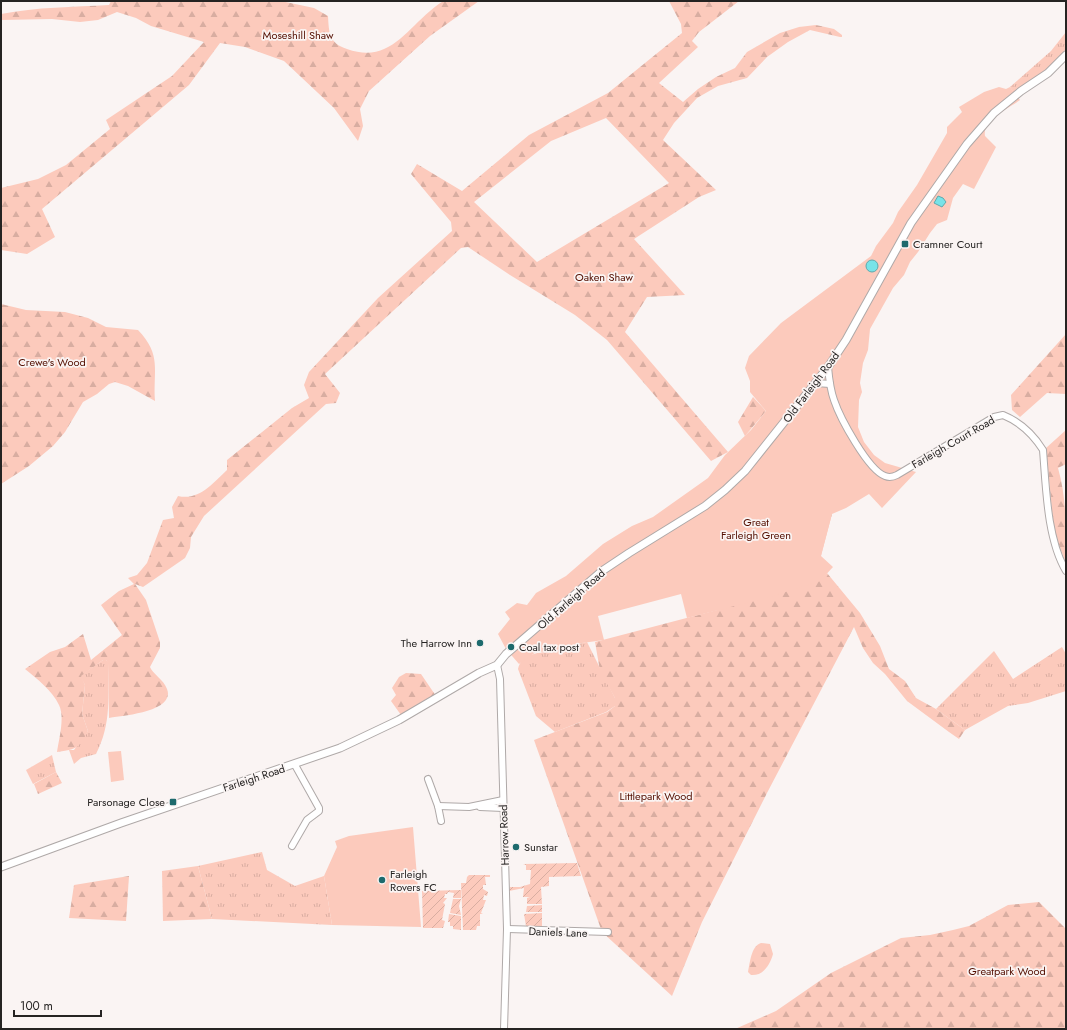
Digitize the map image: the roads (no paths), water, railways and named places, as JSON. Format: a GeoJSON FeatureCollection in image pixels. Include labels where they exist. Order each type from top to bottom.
{"type":"FeatureCollection","features":[{"type":"Feature","properties":{"kind":"street","name":"Old Farleigh Road"},"geometry":{"type":"LineString","coordinates":[[497,665],[506,654],[602,572],[629,553],[705,506],[745,471],[828,367],[846,340],[911,223],[967,144],[994,113],[1021,91],[1048,73],[1066,55]]}},
{"type":"Feature","properties":{"kind":"street","name":"Farleigh Court Road"},"geometry":{"type":"LineString","coordinates":[[828,367],[830,384],[840,415],[859,448],[884,476],[891,477],[897,475],[994,417],[1003,415],[1025,428],[1036,439],[1043,450],[1053,536],[1062,564],[1066,571]]}},
{"type":"Feature","properties":{"kind":"street"},"geometry":{"type":"LineString","coordinates":[[816,383],[830,384]]}},
{"type":"Feature","properties":{"kind":"street","name":"Farleigh Road"},"geometry":{"type":"LineString","coordinates":[[1,867],[188,800],[295,765],[340,748],[374,733],[418,710],[485,670],[497,665]]}},
{"type":"Feature","properties":{"kind":"street","name":"Harrow Road"},"geometry":{"type":"LineString","coordinates":[[497,665],[500,679],[507,930],[504,1029]]}},
{"type":"Feature","properties":{"kind":"street"},"geometry":{"type":"LineString","coordinates":[[292,846],[307,820],[318,811],[319,808],[295,765]]}},
{"type":"Feature","properties":{"kind":"street"},"geometry":{"type":"LineString","coordinates":[[428,779],[438,806],[441,820]]}},
{"type":"Feature","properties":{"kind":"street"},"geometry":{"type":"LineString","coordinates":[[469,807],[503,800]]}},
{"type":"Feature","properties":{"kind":"street"},"geometry":{"type":"LineString","coordinates":[[438,806],[503,808]]}},
{"type":"Feature","properties":{"kind":"street","name":"Daniels Lane"},"geometry":{"type":"LineString","coordinates":[[507,930],[608,932]]}},
{"type":"Feature","properties":{"kind":"water"},"geometry":{"type":"Polygon","coordinates":[[[938,196],[943,198],[946,202],[942,207],[934,203],[938,196]]]}},
{"type":"Feature","properties":{"kind":"water"},"geometry":{"type":"Polygon","coordinates":[[[872,260],[876,262],[878,266],[876,270],[872,272],[868,270],[866,266],[868,262],[872,260]]]}},
{"type":"Feature","properties":{"kind":"place","name":"Cramner Court"},"geometry":{"type":"Point","coordinates":[905,244]}},
{"type":"Feature","properties":{"kind":"place","name":"The Harrow Inn"},"geometry":{"type":"Point","coordinates":[480,643]}},
{"type":"Feature","properties":{"kind":"place","name":"Coal tax post"},"geometry":{"type":"Point","coordinates":[511,647]}},
{"type":"Feature","properties":{"kind":"place","name":"Parsonage Close"},"geometry":{"type":"Point","coordinates":[173,802]}},
{"type":"Feature","properties":{"kind":"place","name":"Sunstar"},"geometry":{"type":"Point","coordinates":[516,847]}},
{"type":"Feature","properties":{"kind":"place","name":"Farleigh Rovers FC"},"geometry":{"type":"Point","coordinates":[382,880]}},
{"type":"Feature","properties":{"kind":"park label","name":"Moseshill Shaw"},"geometry":{"type":"Point","coordinates":[298,35]}},
{"type":"Feature","properties":{"kind":"park label","name":"Oaken Shaw"},"geometry":{"type":"Point","coordinates":[604,277]}},
{"type":"Feature","properties":{"kind":"park label","name":"Crewe's Wood"},"geometry":{"type":"Point","coordinates":[52,362]}},
{"type":"Feature","properties":{"kind":"park label","name":"Great Farleigh Green"},"geometry":{"type":"Point","coordinates":[756,528]}},
{"type":"Feature","properties":{"kind":"park label","name":"Littlepark Wood"},"geometry":{"type":"Point","coordinates":[656,796]}},
{"type":"Feature","properties":{"kind":"park label","name":"Greatpark Wood"},"geometry":{"type":"Point","coordinates":[1007,971]}}]}
